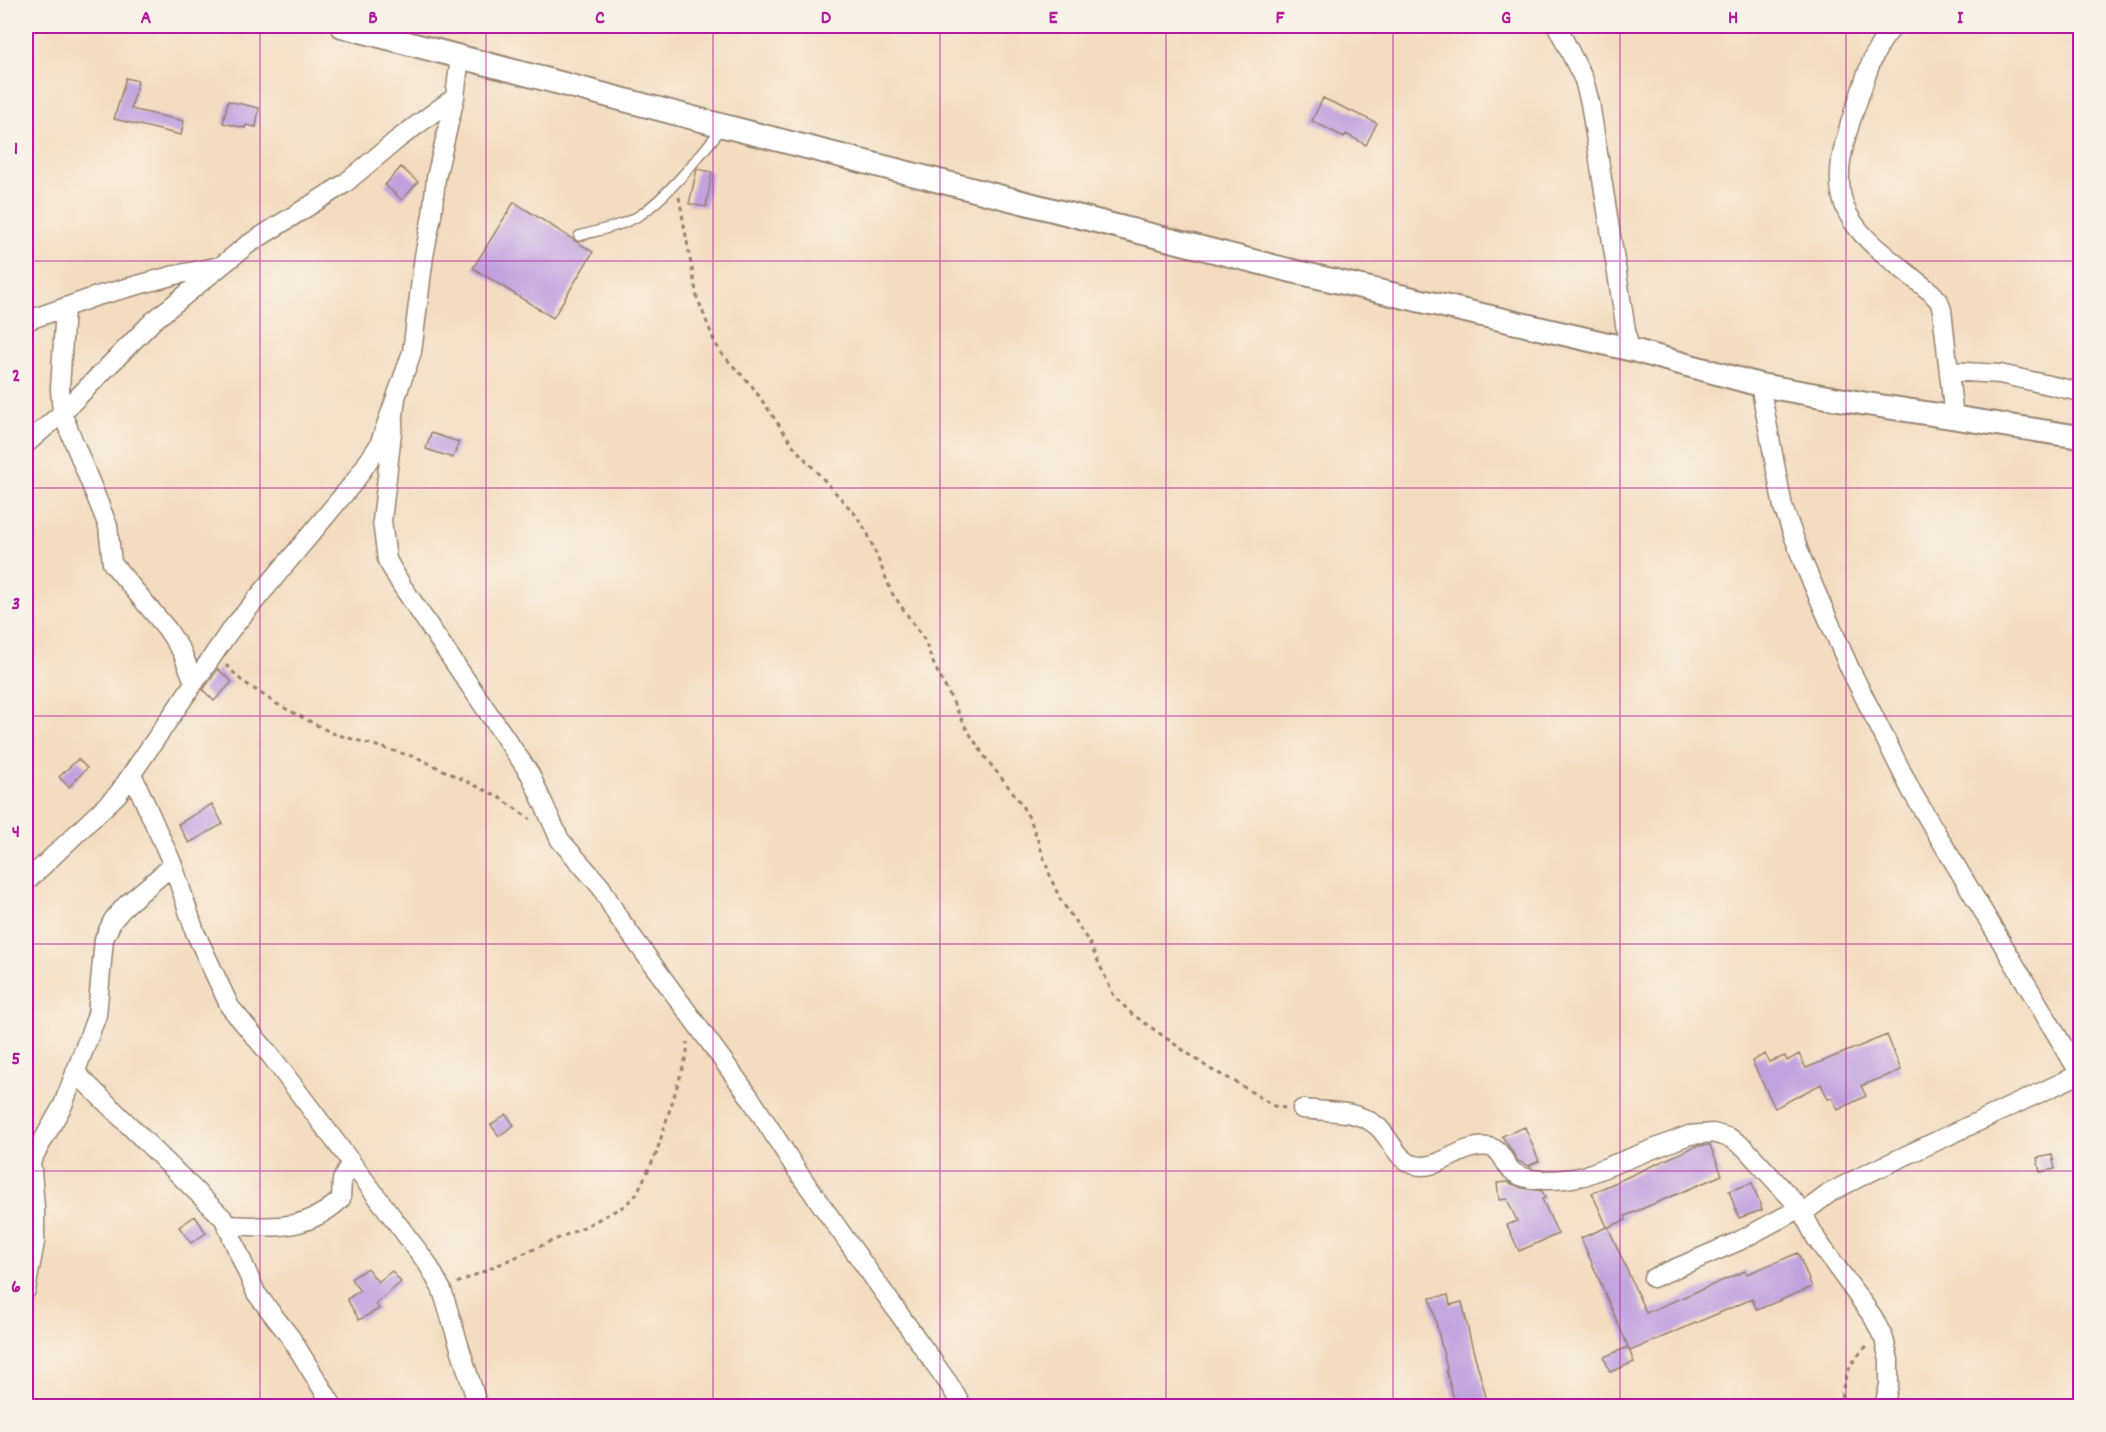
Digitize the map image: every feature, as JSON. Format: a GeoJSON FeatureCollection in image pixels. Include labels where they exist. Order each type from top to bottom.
{"type":"FeatureCollection","features":[{"type":"Feature","properties":{"kind":"street"},"geometry":{"type":"LineString","coordinates":[[342,26],[384,31],[460,57],[724,126],[1288,270],[1629,349],[1760,385],[2080,437]]}},
{"type":"Feature","properties":{"kind":"street"},"geometry":{"type":"LineString","coordinates":[[1557,26],[1584,80],[1590,103],[1629,349]]}},
{"type":"Feature","properties":{"kind":"street"},"geometry":{"type":"LineString","coordinates":[[1894,26],[1884,36],[1873,55],[1847,129],[1838,174],[1840,195],[1848,216],[1862,236],[1939,301],[1942,310],[1954,418]]}},
{"type":"Feature","properties":{"kind":"street"},"geometry":{"type":"LineString","coordinates":[[26,882],[118,794],[229,632],[355,481],[380,445],[412,352],[423,256],[432,215],[436,178],[455,97],[460,57]]}},
{"type":"Feature","properties":{"kind":"street"},"geometry":{"type":"LineString","coordinates":[[26,444],[62,413],[153,321],[248,245],[344,184],[398,139],[455,97]]}},
{"type":"Feature","properties":{"kind":"street"},"geometry":{"type":"LineString","coordinates":[[26,321],[116,290],[174,275],[222,266]]}},
{"type":"Feature","properties":{"kind":"street"},"geometry":{"type":"LineString","coordinates":[[65,308],[60,389],[62,413],[108,526],[112,563],[167,629],[182,652],[195,682]]}},
{"type":"Feature","properties":{"kind":"street"},"geometry":{"type":"LineString","coordinates":[[1948,371],[1976,371],[2010,376],[2080,392]]}},
{"type":"Feature","properties":{"kind":"street"},"geometry":{"type":"LineString","coordinates":[[1653,1278],[1802,1211],[1862,1176],[2080,1074],[1912,792],[1850,669],[1803,562],[1783,507],[1760,385]]}},
{"type":"Feature","properties":{"kind":"street"},"geometry":{"type":"LineString","coordinates":[[396,398],[382,521],[387,560],[402,586],[530,774],[560,840],[601,887],[618,917],[749,1096],[798,1172],[963,1407]]}},
{"type":"Feature","properties":{"kind":"street"},"geometry":{"type":"LineString","coordinates":[[132,774],[172,865],[195,932],[230,1006],[271,1056],[427,1263],[442,1290],[478,1407]]}},
{"type":"Feature","properties":{"kind":"street"},"geometry":{"type":"LineString","coordinates":[[26,1290],[34,1242],[35,1209],[28,1164],[63,1105],[97,1015],[104,939],[113,920],[126,905],[172,865]]}},
{"type":"Feature","properties":{"kind":"street"},"geometry":{"type":"LineString","coordinates":[[75,1072],[224,1218],[256,1293],[291,1338],[333,1407]]}},
{"type":"Feature","properties":{"kind":"street"},"geometry":{"type":"LineString","coordinates":[[1302,1109],[1339,1112],[1365,1119],[1376,1126],[1408,1162],[1416,1166],[1431,1165],[1468,1149],[1484,1146],[1498,1150],[1510,1170],[1518,1177],[1539,1179],[1570,1179],[1584,1176],[1689,1135],[1713,1133],[1730,1138],[1744,1147],[1802,1211],[1818,1240],[1873,1317],[1884,1339],[1889,1360],[1884,1407]]}},
{"type":"Feature","properties":{"kind":"street"},"geometry":{"type":"LineString","coordinates":[[228,1225],[280,1227],[315,1218],[341,1198],[342,1180],[351,1161]]}},
{"type":"Feature","properties":{"kind":"lane"},"geometry":{"type":"LineString","coordinates":[[579,236],[627,221],[655,203],[724,126]]}},
{"type":"Feature","properties":{"kind":"path"},"geometry":{"type":"LineString","coordinates":[[676,181],[697,297],[715,343],[722,354],[752,386],[795,448],[855,514],[867,532],[892,593],[924,639],[934,665],[966,728],[987,760],[1016,796],[1031,821],[1060,899],[1089,942],[1114,996],[1132,1014],[1210,1069],[1274,1106],[1302,1109]]}},
{"type":"Feature","properties":{"kind":"path"},"geometry":{"type":"LineString","coordinates":[[214,653],[242,680],[275,703],[332,733],[418,758],[499,797],[534,821]]}},
{"type":"Feature","properties":{"kind":"path"},"geometry":{"type":"LineString","coordinates":[[442,1290],[585,1227],[624,1206],[636,1195],[656,1154],[687,1054],[688,1013]]}},
{"type":"Feature","properties":{"kind":"path"},"geometry":{"type":"LineString","coordinates":[[1847,1407],[1839,1406],[1847,1372],[1857,1355],[1873,1342],[1884,1339]]}},
{"type":"Feature","properties":{"kind":"building"},"geometry":{"type":"Polygon","coordinates":[[[126,78],[138,81],[131,109],[184,121],[181,135],[114,119],[126,78]]]}},
{"type":"Feature","properties":{"kind":"building"},"geometry":{"type":"Polygon","coordinates":[[[1323,98],[1377,123],[1366,145],[1346,134],[1344,137],[1312,121],[1323,98]]]}},
{"type":"Feature","properties":{"kind":"building"},"geometry":{"type":"Polygon","coordinates":[[[228,101],[259,108],[256,127],[246,125],[245,128],[223,123],[228,101]]]}},
{"type":"Feature","properties":{"kind":"building"},"geometry":{"type":"Polygon","coordinates":[[[401,167],[418,182],[402,200],[385,185],[401,167]]]}},
{"type":"Feature","properties":{"kind":"building"},"geometry":{"type":"Polygon","coordinates":[[[697,169],[712,172],[706,207],[689,204],[697,169]]]}},
{"type":"Feature","properties":{"kind":"building"},"geometry":{"type":"Polygon","coordinates":[[[514,202],[593,252],[553,318],[473,268],[514,202]]]}},
{"type":"Feature","properties":{"kind":"building"},"geometry":{"type":"Polygon","coordinates":[[[431,433],[459,442],[453,458],[426,449],[431,433]]]}},
{"type":"Feature","properties":{"kind":"building"},"geometry":{"type":"Polygon","coordinates":[[[218,669],[232,682],[214,701],[203,690],[218,669]]]}},
{"type":"Feature","properties":{"kind":"building"},"geometry":{"type":"Polygon","coordinates":[[[78,759],[87,768],[69,787],[59,777],[78,759]]]}},
{"type":"Feature","properties":{"kind":"building"},"geometry":{"type":"Polygon","coordinates":[[[212,804],[223,824],[189,843],[178,824],[212,804]]]}},
{"type":"Feature","properties":{"kind":"building"},"geometry":{"type":"Polygon","coordinates":[[[1887,1035],[1901,1070],[1861,1086],[1866,1096],[1838,1110],[1832,1098],[1828,1099],[1821,1084],[1775,1108],[1752,1061],[1765,1054],[1769,1062],[1785,1056],[1787,1061],[1799,1054],[1806,1068],[1887,1035]]]}},
{"type":"Feature","properties":{"kind":"building"},"geometry":{"type":"Polygon","coordinates":[[[506,1114],[514,1125],[499,1136],[491,1125],[506,1114]]]}},
{"type":"Feature","properties":{"kind":"building"},"geometry":{"type":"Polygon","coordinates":[[[1525,1127],[1539,1161],[1530,1165],[1531,1167],[1518,1161],[1502,1136],[1525,1127]]]}},
{"type":"Feature","properties":{"kind":"building"},"geometry":{"type":"Polygon","coordinates":[[[1710,1145],[1722,1175],[1625,1216],[1626,1220],[1608,1227],[1646,1313],[1745,1271],[1747,1274],[1798,1253],[1812,1287],[1757,1310],[1752,1299],[1630,1351],[1581,1238],[1607,1227],[1592,1193],[1696,1146],[1710,1145]]]}},
{"type":"Feature","properties":{"kind":"building"},"geometry":{"type":"Polygon","coordinates":[[[2052,1155],[2055,1169],[2040,1172],[2037,1158],[2052,1155]]]}},
{"type":"Feature","properties":{"kind":"building"},"geometry":{"type":"Polygon","coordinates":[[[1508,1182],[1522,1188],[1542,1191],[1545,1198],[1542,1199],[1558,1234],[1519,1251],[1507,1225],[1517,1221],[1507,1199],[1499,1200],[1497,1183],[1508,1182]]]}},
{"type":"Feature","properties":{"kind":"building"},"geometry":{"type":"Polygon","coordinates":[[[1752,1183],[1762,1210],[1739,1218],[1729,1191],[1752,1183]]]}},
{"type":"Feature","properties":{"kind":"building"},"geometry":{"type":"Polygon","coordinates":[[[195,1216],[206,1233],[191,1243],[179,1227],[195,1216]]]}},
{"type":"Feature","properties":{"kind":"building"},"geometry":{"type":"Polygon","coordinates":[[[367,1268],[378,1282],[392,1271],[401,1282],[376,1304],[379,1309],[359,1320],[347,1299],[360,1291],[351,1279],[367,1268]]]}},
{"type":"Feature","properties":{"kind":"building"},"geometry":{"type":"Polygon","coordinates":[[[1448,1295],[1450,1305],[1462,1302],[1489,1407],[1456,1407],[1430,1298],[1448,1295]]]}},
{"type":"Feature","properties":{"kind":"building"},"geometry":{"type":"Polygon","coordinates":[[[1628,1347],[1634,1362],[1610,1372],[1604,1357],[1628,1347]]]}}]}
